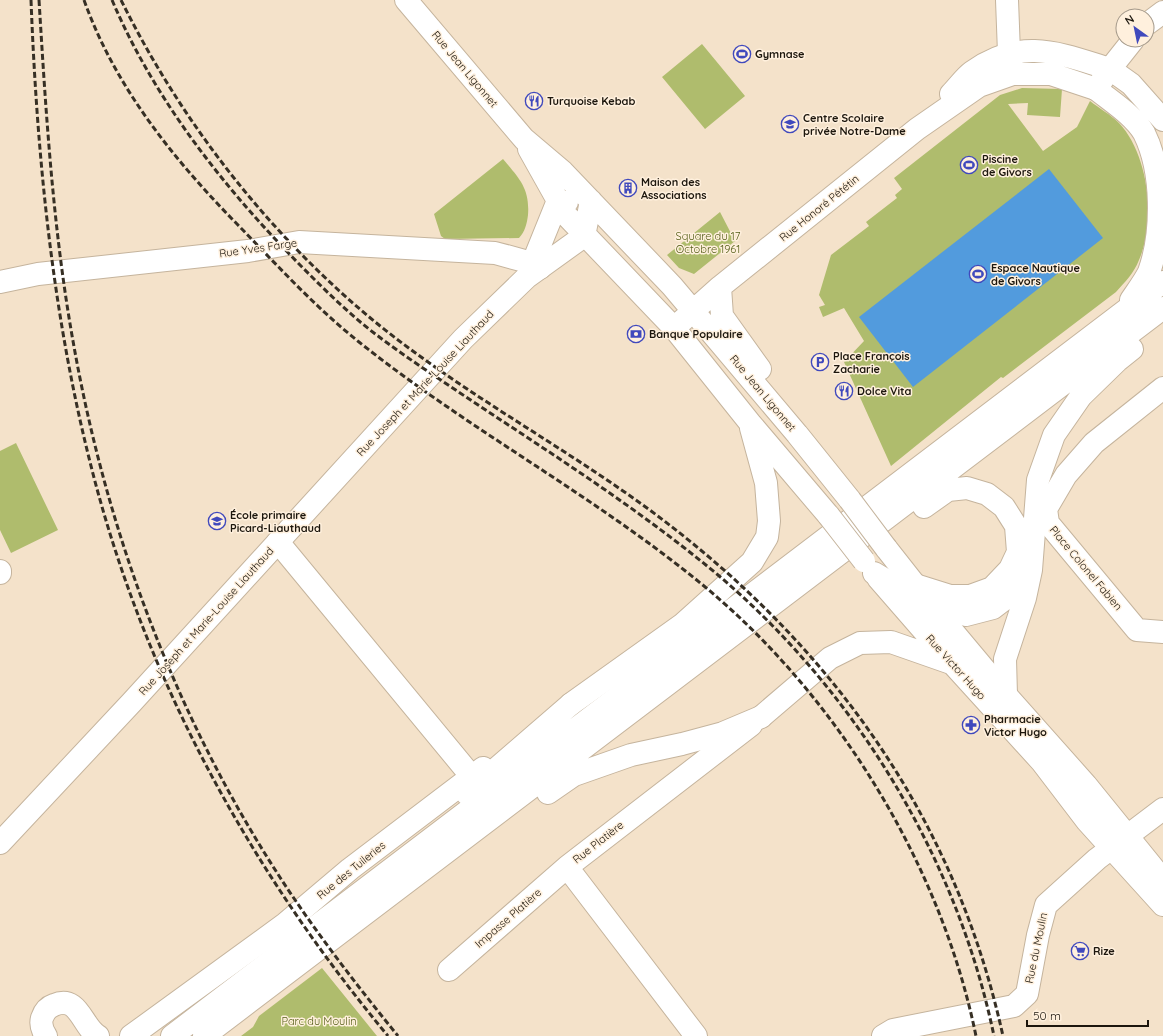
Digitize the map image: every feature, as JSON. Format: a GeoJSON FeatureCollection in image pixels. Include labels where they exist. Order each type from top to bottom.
{"type":"FeatureCollection","features":[{"type":"Feature","properties":{"kind":"main road","name":"Rue Jean Ligonnet"},"geometry":{"type":"LineString","coordinates":[[406,0],[524,139],[563,172],[694,310],[797,434],[864,519]]}},
{"type":"Feature","properties":{"kind":"main road"},"geometry":{"type":"LineString","coordinates":[[1007,6],[1031,50],[1036,73]]}},
{"type":"Feature","properties":{"kind":"main road"},"geometry":{"type":"LineString","coordinates":[[1007,6],[1008,53],[1013,74]]}},
{"type":"Feature","properties":{"kind":"main road"},"geometry":{"type":"LineString","coordinates":[[1096,89],[1127,48]]}},
{"type":"Feature","properties":{"kind":"main road"},"geometry":{"type":"LineString","coordinates":[[917,129],[972,72],[1008,53],[1031,50],[1046,51],[1110,69],[1132,84],[1163,120]]}},
{"type":"Feature","properties":{"kind":"main road"},"geometry":{"type":"LineString","coordinates":[[917,129],[979,86],[1013,74],[1051,74],[1096,89],[1127,114],[1143,132],[1152,150],[1161,179],[1163,217],[1158,246],[1149,272],[1122,313]]}},
{"type":"Feature","properties":{"kind":"main road","name":"Rue Honoré Pététin"},"geometry":{"type":"LineString","coordinates":[[674,328],[720,287],[917,129]]}},
{"type":"Feature","properties":{"kind":"main road","name":"Rue Jean Ligonnet"},"geometry":{"type":"LineString","coordinates":[[524,139],[557,202],[566,215],[584,236],[674,328],[750,424],[829,516],[844,536]]}},
{"type":"Feature","properties":{"kind":"main road"},"geometry":{"type":"LineString","coordinates":[[557,202],[591,201],[584,236]]}},
{"type":"Feature","properties":{"kind":"main road","name":"Rue Joseph et Marie-Louise Liauthaud"},"geometry":{"type":"LineString","coordinates":[[533,269],[557,202]]}},
{"type":"Feature","properties":{"kind":"main road","name":"Rue Joseph et Marie-Louise Liauthaud"},"geometry":{"type":"LineString","coordinates":[[0,843],[463,339],[533,269],[584,236]]}},
{"type":"Feature","properties":{"kind":"main road","name":"Rue Yves Farge"},"geometry":{"type":"LineString","coordinates":[[0,282],[38,274],[248,251],[298,242],[495,253],[533,269]]}},
{"type":"Feature","properties":{"kind":"main road"},"geometry":{"type":"LineString","coordinates":[[172,1036],[400,861],[1163,282]]}},
{"type":"Feature","properties":{"kind":"main road"},"geometry":{"type":"LineString","coordinates":[[720,287],[722,316],[767,379],[797,434]]}},
{"type":"Feature","properties":{"kind":"main road"},"geometry":{"type":"LineString","coordinates":[[204,1036],[350,927],[1163,308]]}},
{"type":"Feature","properties":{"kind":"main road"},"geometry":{"type":"LineString","coordinates":[[1006,695],[1005,659],[1025,598],[1031,570],[1038,480],[1054,435],[1081,396],[1116,361],[1163,325]]}},
{"type":"Feature","properties":{"kind":"main road","name":"Place Colonel Fabien"},"geometry":{"type":"LineString","coordinates":[[1163,388],[1094,443],[1066,475],[1046,509],[1048,523],[1137,630],[1163,632]]}},
{"type":"Feature","properties":{"kind":"main road"},"geometry":{"type":"LineString","coordinates":[[400,861],[424,832],[571,704],[683,624],[752,562],[767,537],[769,521],[766,483],[750,424]]}},
{"type":"Feature","properties":{"kind":"main road"},"geometry":{"type":"LineString","coordinates":[[795,587],[845,567],[948,490],[967,488],[987,494],[1004,507],[1016,526],[1018,552],[1010,570],[992,588],[970,596],[950,596],[915,585]]}},
{"type":"Feature","properties":{"kind":"main road","name":"Rue Victor Hugo"},"geometry":{"type":"LineString","coordinates":[[864,519],[934,610],[1006,695],[1086,784],[1163,880]]}},
{"type":"Feature","properties":{"kind":"main road","name":"Rue Victor Hugo"},"geometry":{"type":"LineString","coordinates":[[844,536],[952,664],[1042,762],[1087,822],[1163,905]]}},
{"type":"Feature","properties":{"kind":"main road"},"geometry":{"type":"LineString","coordinates":[[278,542],[472,777]]}},
{"type":"Feature","properties":{"kind":"main road"},"geometry":{"type":"LineString","coordinates":[[869,567],[934,610],[966,615],[993,608],[1014,592],[1031,570]]}},
{"type":"Feature","properties":{"kind":"main road","name":"Rue Platière"},"geometry":{"type":"LineString","coordinates":[[696,1036],[567,867],[761,717],[830,658],[860,643],[891,642],[952,664]]}},
{"type":"Feature","properties":{"kind":"main road","name":"Rue des Tuileries"},"geometry":{"type":"LineString","coordinates":[[131,1036],[285,924],[350,869],[512,745],[571,704]]}},
{"type":"Feature","properties":{"kind":"main road"},"geometry":{"type":"LineString","coordinates":[[350,927],[574,775],[631,755],[682,744],[722,733],[761,717]]}},
{"type":"Feature","properties":{"kind":"main road","name":"Rue du Moulin"},"geometry":{"type":"LineString","coordinates":[[883,1036],[893,1030],[1014,1006],[1027,994],[1038,935],[1046,905],[1110,848],[1163,809]]}},
{"type":"Feature","properties":{"kind":"main road","name":"Impasse Platière"},"geometry":{"type":"LineString","coordinates":[[449,970],[567,867]]}},
{"type":"Feature","properties":{"kind":"main road"},"geometry":{"type":"LineString","coordinates":[[46,1036],[41,1024],[46,1011],[51,1006],[64,1003],[76,1008],[91,1035]]}},
{"type":"Feature","properties":{"kind":"green space"},"geometry":{"type":"Polygon","coordinates":[[[702,44],[745,96],[705,129],[662,77],[702,44]]]}},
{"type":"Feature","properties":{"kind":"green space","name":"Espace Nautique de Givors"},"geometry":{"type":"Polygon","coordinates":[[[1022,88],[1062,89],[1060,117],[1027,115],[1028,103],[1008,104],[1043,151],[1077,127],[1090,101],[1116,120],[1129,136],[1137,152],[1147,189],[1147,227],[1139,260],[1132,273],[1116,292],[1003,378],[1001,377],[891,466],[844,362],[864,341],[844,308],[823,317],[819,307],[825,305],[819,295],[831,255],[869,226],[866,222],[897,198],[895,195],[902,189],[894,178],[1000,95],[1022,88]]]}},
{"type":"Feature","properties":{"kind":"green space"},"geometry":{"type":"Polygon","coordinates":[[[503,159],[522,184],[527,198],[528,218],[521,236],[519,238],[445,239],[441,236],[434,214],[503,159]]]}},
{"type":"Feature","properties":{"kind":"green space","name":"Square du 17 Octobre 1961"},"geometry":{"type":"Polygon","coordinates":[[[720,212],[735,241],[694,274],[679,268],[667,255],[720,212]]]}},
{"type":"Feature","properties":{"kind":"green space"},"geometry":{"type":"Polygon","coordinates":[[[16,443],[58,530],[11,553],[0,530],[0,451],[16,443]]]}},
{"type":"Feature","properties":{"kind":"green space","name":"Parc du Moulin"},"geometry":{"type":"Polygon","coordinates":[[[322,968],[377,1036],[241,1036],[253,1027],[259,1016],[322,968]]]}},
{"type":"Feature","properties":{"kind":"water"},"geometry":{"type":"Polygon","coordinates":[[[1049,169],[1103,238],[913,387],[859,317],[1049,169]]]}},
{"type":"Feature","properties":{"kind":"railway"},"geometry":{"type":"LineString","coordinates":[[31,0],[37,116],[48,232],[56,290],[77,405],[90,462],[112,541],[139,618],[171,693],[206,766],[246,837],[290,905],[337,972],[388,1036]]}},
{"type":"Feature","properties":{"kind":"railway"},"geometry":{"type":"LineString","coordinates":[[39,0],[51,171],[66,299],[87,413],[105,485],[127,556],[152,626],[180,694],[212,761],[248,825],[287,888],[313,926],[398,1036]]}},
{"type":"Feature","properties":{"kind":"railway"},"geometry":{"type":"LineString","coordinates":[[84,0],[112,63],[129,92],[169,148],[214,200],[312,300],[343,329],[401,374],[444,405],[620,522],[662,553],[704,586],[753,630],[798,679],[840,732],[877,788],[910,848],[938,909],[960,972],[976,1036]]}},
{"type":"Feature","properties":{"kind":"railway"},"geometry":{"type":"LineString","coordinates":[[112,0],[129,37],[149,73],[194,142],[246,207],[328,293],[364,325],[397,350],[595,483],[688,551],[718,575],[768,621],[814,671],[856,725],[894,783],[927,843],[955,905],[977,970],[994,1036]]}},
{"type":"Feature","properties":{"kind":"railway"},"geometry":{"type":"LineString","coordinates":[[121,0],[143,43],[168,84],[222,163],[253,201],[318,271],[388,333],[461,385],[611,482],[647,508],[713,560],[773,616],[827,675],[875,739],[917,807],[952,879],[981,955],[1003,1036]]}},
{"type":"Feature","properties":{"kind":"place","name":"Gymnase"},"geometry":{"type":"Point","coordinates":[742,54]}},
{"type":"Feature","properties":{"kind":"place","name":"Turquoise Kebab"},"geometry":{"type":"Point","coordinates":[534,101]}},
{"type":"Feature","properties":{"kind":"place","name":"Centre Scolaire privée Notre-Dame"},"geometry":{"type":"Point","coordinates":[790,124]}},
{"type":"Feature","properties":{"kind":"place","name":"Piscine de Givors"},"geometry":{"type":"Point","coordinates":[969,165]}},
{"type":"Feature","properties":{"kind":"place","name":"Maison des Associations"},"geometry":{"type":"Point","coordinates":[628,188]}},
{"type":"Feature","properties":{"kind":"place","name":"Espace Nautique de Givors"},"geometry":{"type":"Point","coordinates":[978,274]}},
{"type":"Feature","properties":{"kind":"place","name":"Banque Populaire"},"geometry":{"type":"Point","coordinates":[636,334]}},
{"type":"Feature","properties":{"kind":"place","name":"Place François Zacharie"},"geometry":{"type":"Point","coordinates":[820,362]}},
{"type":"Feature","properties":{"kind":"place","name":"Dolce Vita"},"geometry":{"type":"Point","coordinates":[844,391]}},
{"type":"Feature","properties":{"kind":"place","name":"École primaire Picard-Liauthaud"},"geometry":{"type":"Point","coordinates":[217,521]}},
{"type":"Feature","properties":{"kind":"place","name":"Pharmacie Victor Hugo"},"geometry":{"type":"Point","coordinates":[971,725]}},
{"type":"Feature","properties":{"kind":"place","name":"Rize"},"geometry":{"type":"Point","coordinates":[1080,951]}}]}
